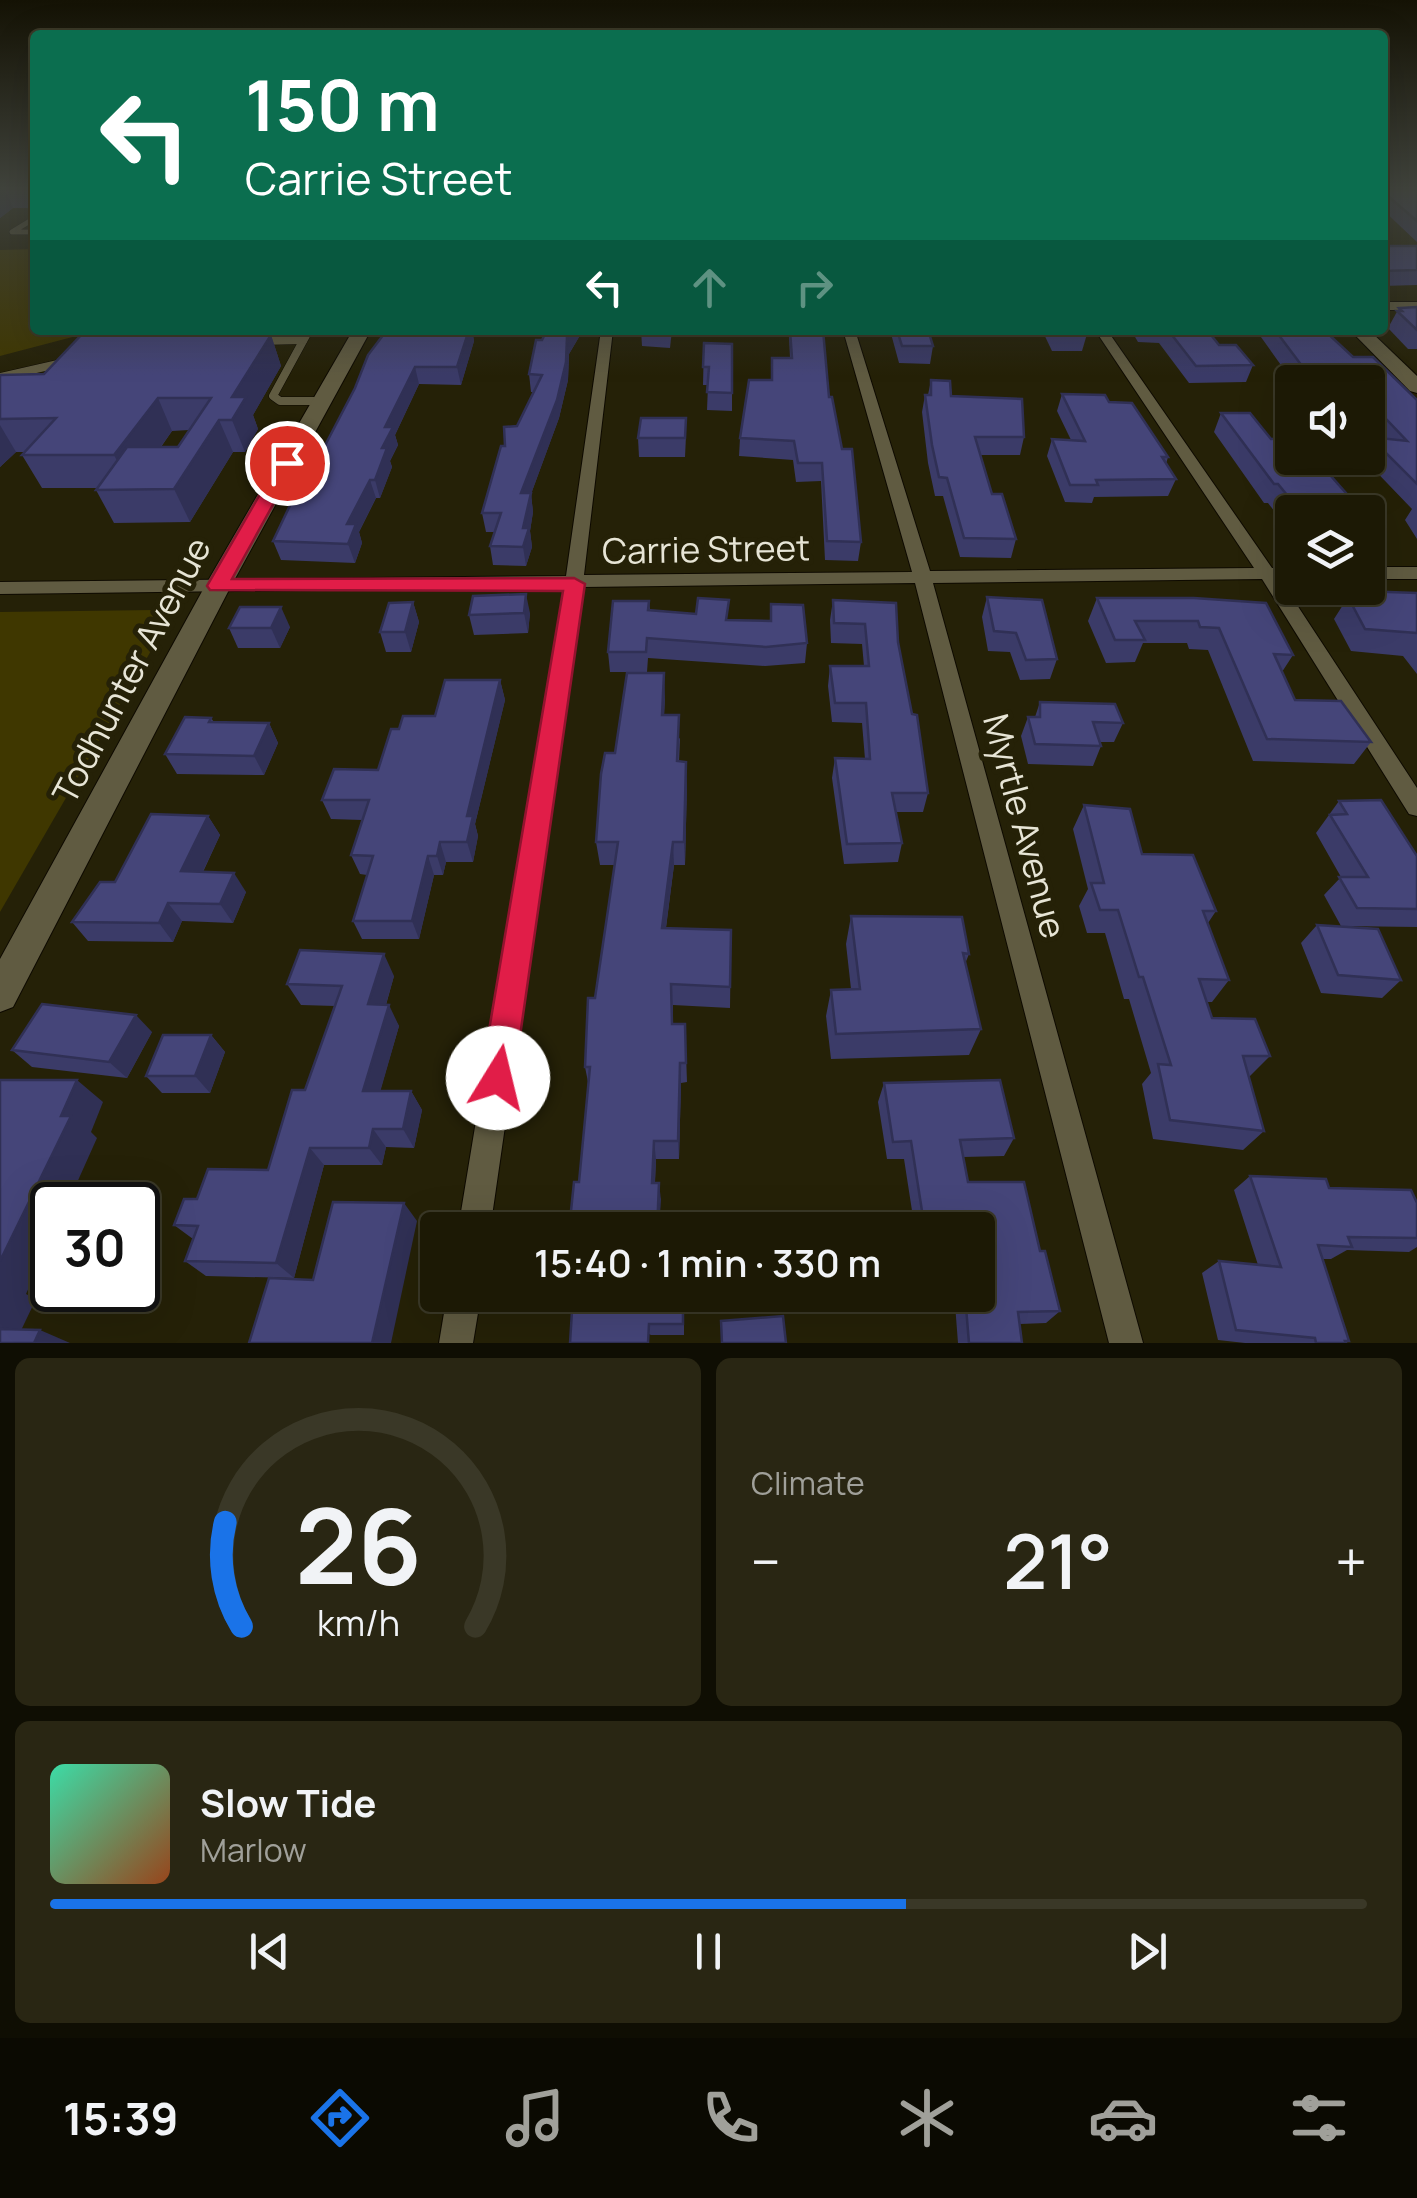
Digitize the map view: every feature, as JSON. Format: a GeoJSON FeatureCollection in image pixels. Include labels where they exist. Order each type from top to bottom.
{"type":"FeatureCollection","features":[{"type":"Feature","properties":{"kind":"street"},"geometry":{"type":"LineString","coordinates":[[1388,306],[1417,306]]}},
{"type":"Feature","properties":{"kind":"street","name":"Todhunter Avenue"},"geometry":{"type":"LineString","coordinates":[[0,995],[218,586],[359,335]]}},
{"type":"Feature","properties":{"kind":"street"},"geometry":{"type":"LineString","coordinates":[[477,1212],[574,584],[606,335]]}},
{"type":"Feature","properties":{"kind":"street","name":"Myrtle Avenue"},"geometry":{"type":"LineString","coordinates":[[850,335],[923,578],[1126,1343]]}},
{"type":"Feature","properties":{"kind":"street"},"geometry":{"type":"LineString","coordinates":[[1103,335],[1268,574],[1417,807]]}},
{"type":"Feature","properties":{"kind":"street"},"geometry":{"type":"LineString","coordinates":[[1364,335],[1417,387]]}},
{"type":"Feature","properties":{"kind":"street"},"geometry":{"type":"LineString","coordinates":[[1385,573],[1417,573]]}},
{"type":"Feature","properties":{"kind":"street","name":"Carrie Street"},"geometry":{"type":"LineString","coordinates":[[0,588],[1275,574]]}},
{"type":"Feature","properties":{"kind":"street"},"geometry":{"type":"LineString","coordinates":[[456,1343],[461,1312]]}},
{"type":"Feature","properties":{"kind":"lane"},"geometry":{"type":"LineString","coordinates":[[306,335],[274,396],[280,401],[321,402]]}},
{"type":"Feature","properties":{"kind":"lane"},"geometry":{"type":"LineString","coordinates":[[248,341],[303,340]]}},
{"type":"Feature","properties":{"kind":"lane"},"geometry":{"type":"LineString","coordinates":[[0,377],[55,367],[67,356]]}},
{"type":"Feature","properties":{"kind":"shaded area"},"geometry":{"type":"Polygon","coordinates":[[[0,251],[30,251],[30,335],[80,335],[0,356],[0,251]]]}},
{"type":"Feature","properties":{"kind":"shaded area"},"geometry":{"type":"Polygon","coordinates":[[[154,610],[165,616],[163,630],[0,912],[0,612],[154,610]]]}},
{"type":"Feature","properties":{"kind":"building"},"geometry":{"type":"Polygon","coordinates":[[[1388,251],[1417,251],[1417,270],[1388,271],[1388,251]]]}},
{"type":"Feature","properties":{"kind":"building"},"geometry":{"type":"Polygon","coordinates":[[[1417,307],[1417,330],[1397,311],[1417,307]]]}},
{"type":"Feature","properties":{"kind":"building"},"geometry":{"type":"Polygon","coordinates":[[[81,335],[271,335],[232,397],[246,397],[232,420],[219,420],[174,489],[96,490],[127,447],[178,447],[211,398],[158,398],[114,455],[22,455],[56,418],[0,419],[0,375],[44,374],[81,335]]]}},
{"type":"Feature","properties":{"kind":"building"},"geometry":{"type":"Polygon","coordinates":[[[383,335],[467,335],[457,367],[415,367],[385,427],[393,427],[382,448],[387,448],[375,480],[370,480],[347,524],[356,524],[348,544],[273,541],[304,476],[309,476],[355,388],[368,355],[383,335]]]}},
{"type":"Feature","properties":{"kind":"building"},"geometry":{"type":"Polygon","coordinates":[[[544,335],[568,335],[557,400],[521,493],[531,493],[523,528],[529,528],[523,547],[490,546],[501,513],[482,513],[501,446],[505,446],[504,427],[517,426],[542,375],[529,374],[536,340],[542,340],[544,335]]]}},
{"type":"Feature","properties":{"kind":"building"},"geometry":{"type":"Polygon","coordinates":[[[790,335],[823,335],[829,397],[842,449],[852,449],[861,542],[827,541],[822,463],[798,463],[794,441],[740,438],[749,380],[772,380],[772,358],[792,358],[790,335]]]}},
{"type":"Feature","properties":{"kind":"building"},"geometry":{"type":"Polygon","coordinates":[[[899,335],[930,335],[933,346],[902,346],[899,335]]]}},
{"type":"Feature","properties":{"kind":"building"},"geometry":{"type":"Polygon","coordinates":[[[1172,335],[1211,335],[1219,345],[1236,345],[1253,365],[1196,366],[1172,335]]]}},
{"type":"Feature","properties":{"kind":"building"},"geometry":{"type":"Polygon","coordinates":[[[1279,335],[1329,335],[1353,357],[1373,357],[1381,365],[1301,365],[1279,335]]]}},
{"type":"Feature","properties":{"kind":"building"},"geometry":{"type":"Polygon","coordinates":[[[704,343],[732,344],[732,393],[707,392],[709,367],[703,367],[704,343]]]}},
{"type":"Feature","properties":{"kind":"building"},"geometry":{"type":"Polygon","coordinates":[[[1385,369],[1417,400],[1417,484],[1385,452],[1385,439],[1407,441],[1385,418],[1385,369]]]}},
{"type":"Feature","properties":{"kind":"building"},"geometry":{"type":"Polygon","coordinates":[[[931,380],[950,381],[951,396],[1022,399],[1024,437],[975,437],[992,494],[1002,494],[1016,539],[964,538],[947,478],[939,477],[932,445],[925,395],[931,395],[931,380]]]}},
{"type":"Feature","properties":{"kind":"building"},"geometry":{"type":"Polygon","coordinates":[[[1062,394],[1105,395],[1109,402],[1132,403],[1168,457],[1162,457],[1176,479],[1096,480],[1098,485],[1070,485],[1052,439],[1085,441],[1062,394]]]}},
{"type":"Feature","properties":{"kind":"building"},"geometry":{"type":"Polygon","coordinates":[[[1221,413],[1250,413],[1271,439],[1275,439],[1275,475],[1330,475],[1348,495],[1287,495],[1274,484],[1221,413]]]}},
{"type":"Feature","properties":{"kind":"building"},"geometry":{"type":"Polygon","coordinates":[[[641,418],[686,418],[685,438],[638,438],[641,418]]]}},
{"type":"Feature","properties":{"kind":"building"},"geometry":{"type":"Polygon","coordinates":[[[1385,592],[1417,593],[1417,633],[1365,629],[1352,605],[1385,605],[1385,592]]]}},
{"type":"Feature","properties":{"kind":"building"},"geometry":{"type":"Polygon","coordinates":[[[526,594],[524,613],[469,615],[473,596],[526,594]]]}},
{"type":"Feature","properties":{"kind":"building"},"geometry":{"type":"Polygon","coordinates":[[[987,597],[1042,600],[1057,659],[1026,660],[1016,633],[994,631],[987,597]]]}},
{"type":"Feature","properties":{"kind":"building"},"geometry":{"type":"Polygon","coordinates":[[[698,598],[729,600],[726,620],[771,621],[771,604],[803,605],[807,643],[766,647],[647,638],[646,652],[608,652],[613,601],[649,601],[648,610],[696,614],[698,598]]]}},
{"type":"Feature","properties":{"kind":"building"},"geometry":{"type":"Polygon","coordinates":[[[1097,598],[1266,603],[1293,655],[1274,654],[1295,700],[1341,701],[1371,742],[1267,739],[1219,628],[1200,627],[1198,621],[1135,621],[1145,640],[1115,640],[1097,598]]]}},
{"type":"Feature","properties":{"kind":"building"},"geometry":{"type":"Polygon","coordinates":[[[833,600],[896,603],[898,642],[912,714],[917,715],[928,793],[892,793],[902,843],[847,844],[835,758],[870,759],[866,703],[835,703],[830,666],[869,666],[865,624],[834,623],[833,600]]]}},
{"type":"Feature","properties":{"kind":"building"},"geometry":{"type":"Polygon","coordinates":[[[413,602],[405,632],[380,632],[389,603],[413,602]]]}},
{"type":"Feature","properties":{"kind":"building"},"geometry":{"type":"Polygon","coordinates":[[[240,607],[281,607],[271,628],[229,628],[240,607]]]}},
{"type":"Feature","properties":{"kind":"building"},"geometry":{"type":"Polygon","coordinates":[[[627,673],[664,673],[662,715],[679,715],[677,761],[686,762],[684,842],[673,842],[662,928],[731,930],[730,987],[671,984],[672,1024],[685,1024],[686,1063],[680,1063],[678,1141],[654,1141],[652,1183],[659,1183],[658,1212],[571,1212],[574,1182],[579,1182],[590,1067],[585,1067],[588,998],[595,998],[618,842],[596,842],[601,774],[605,753],[615,753],[627,673]]]}},
{"type":"Feature","properties":{"kind":"building"},"geometry":{"type":"Polygon","coordinates":[[[445,680],[500,680],[467,816],[473,816],[467,842],[440,842],[437,856],[428,856],[412,921],[353,921],[373,856],[351,855],[369,800],[322,800],[334,769],[378,770],[391,729],[399,729],[403,716],[435,716],[445,680]]]}},
{"type":"Feature","properties":{"kind":"building"},"geometry":{"type":"Polygon","coordinates":[[[1040,702],[1115,704],[1123,723],[1093,722],[1101,746],[1035,744],[1028,717],[1040,717],[1040,702]]]}},
{"type":"Feature","properties":{"kind":"building"},"geometry":{"type":"Polygon","coordinates":[[[185,717],[211,718],[209,722],[269,723],[254,756],[165,754],[185,717]]]}},
{"type":"Feature","properties":{"kind":"building"},"geometry":{"type":"Polygon","coordinates":[[[1381,800],[1417,856],[1417,909],[1357,908],[1339,877],[1368,877],[1330,815],[1347,814],[1339,801],[1381,800]]]}},
{"type":"Feature","properties":{"kind":"building"},"geometry":{"type":"Polygon","coordinates":[[[1084,805],[1130,809],[1142,854],[1193,855],[1216,911],[1203,911],[1229,980],[1199,979],[1212,1018],[1255,1019],[1270,1056],[1243,1056],[1264,1131],[1170,1120],[1158,1064],[1171,1065],[1118,910],[1100,910],[1091,883],[1104,883],[1084,805]]]}},
{"type":"Feature","properties":{"kind":"building"},"geometry":{"type":"Polygon","coordinates":[[[151,814],[208,816],[181,871],[234,873],[220,904],[168,903],[159,923],[72,922],[100,882],[115,882],[151,814]]]}},
{"type":"Feature","properties":{"kind":"building"},"geometry":{"type":"Polygon","coordinates":[[[851,916],[962,917],[969,954],[963,953],[981,1029],[836,1034],[831,990],[860,989],[851,916]]]}},
{"type":"Feature","properties":{"kind":"building"},"geometry":{"type":"Polygon","coordinates":[[[1317,925],[1378,929],[1401,980],[1338,975],[1317,925]]]}},
{"type":"Feature","properties":{"kind":"building"},"geometry":{"type":"Polygon","coordinates":[[[300,950],[384,954],[368,1004],[389,1005],[363,1091],[411,1091],[403,1129],[373,1129],[369,1148],[310,1148],[276,1263],[185,1261],[198,1226],[174,1225],[184,1199],[197,1199],[208,1169],[268,1170],[292,1090],[305,1090],[342,986],[287,984],[300,950]]]}},
{"type":"Feature","properties":{"kind":"building"},"geometry":{"type":"Polygon","coordinates":[[[42,1004],[136,1015],[109,1062],[12,1050],[42,1004]]]}},
{"type":"Feature","properties":{"kind":"building"},"geometry":{"type":"Polygon","coordinates":[[[163,1035],[211,1035],[195,1076],[146,1076],[163,1035]]]}},
{"type":"Feature","properties":{"kind":"building"},"geometry":{"type":"Polygon","coordinates":[[[0,1080],[77,1080],[61,1116],[71,1116],[39,1182],[30,1182],[30,1200],[0,1261],[0,1080]]]}},
{"type":"Feature","properties":{"kind":"building"},"geometry":{"type":"Polygon","coordinates":[[[1000,1080],[1014,1138],[960,1140],[968,1182],[1024,1182],[1040,1251],[1045,1251],[1060,1311],[1018,1312],[1022,1343],[969,1343],[966,1312],[995,1312],[995,1212],[922,1212],[911,1141],[893,1142],[884,1083],[1000,1080]]]}},
{"type":"Feature","properties":{"kind":"building"},"geometry":{"type":"Polygon","coordinates":[[[1250,1176],[1326,1179],[1329,1188],[1411,1190],[1417,1203],[1417,1238],[1348,1237],[1352,1247],[1318,1245],[1349,1341],[1346,1343],[1316,1343],[1315,1338],[1236,1330],[1219,1261],[1281,1267],[1250,1176]]]}},
{"type":"Feature","properties":{"kind":"building"},"geometry":{"type":"Polygon","coordinates":[[[333,1202],[404,1203],[372,1343],[249,1343],[269,1278],[313,1280],[333,1202]]]}},
{"type":"Feature","properties":{"kind":"building"},"geometry":{"type":"Polygon","coordinates":[[[572,1312],[683,1312],[683,1324],[649,1324],[648,1343],[570,1343],[572,1312]]]}},
{"type":"Feature","properties":{"kind":"building"},"geometry":{"type":"Polygon","coordinates":[[[783,1316],[786,1343],[722,1343],[721,1321],[783,1316]]]}},
{"type":"Feature","properties":{"kind":"building"},"geometry":{"type":"Polygon","coordinates":[[[0,1329],[40,1330],[34,1343],[0,1343],[0,1329]]]}},
{"type":"Feature","properties":{"kind":"route"},"geometry":{"type":"LineString","coordinates":[[287,463],[218,586],[574,584],[498,1078]]}}]}
